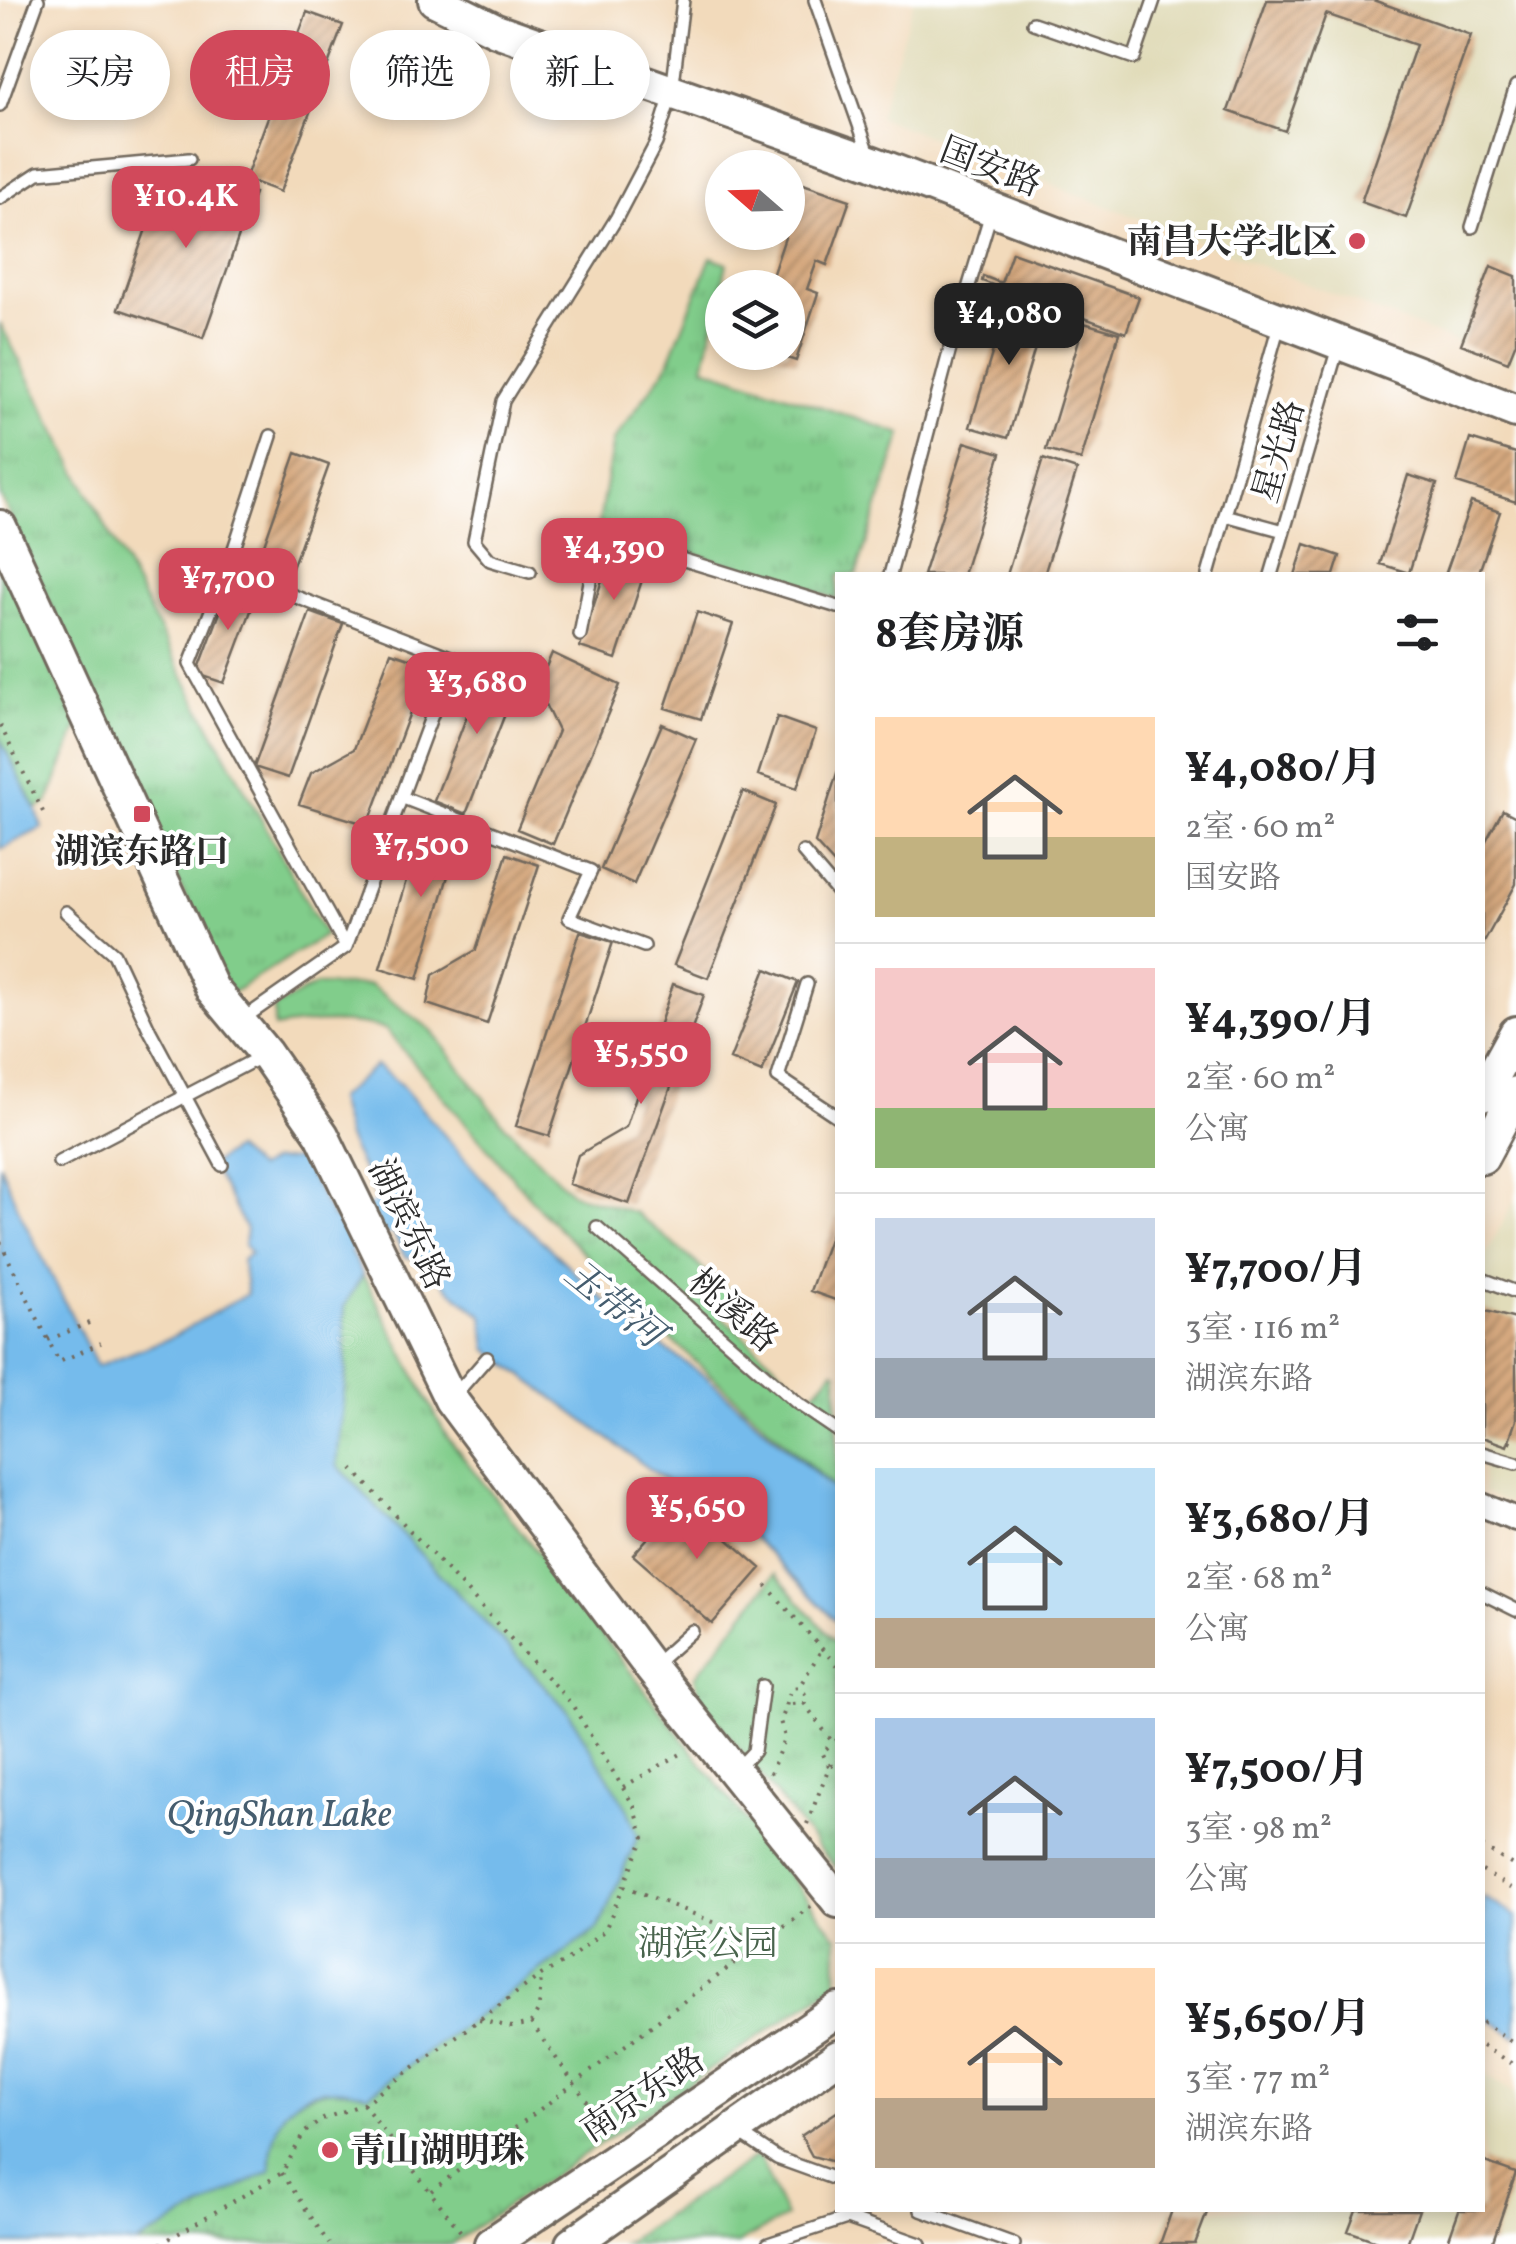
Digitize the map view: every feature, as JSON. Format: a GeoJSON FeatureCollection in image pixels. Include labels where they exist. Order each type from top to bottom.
{"type":"FeatureCollection","features":[{"type":"Feature","properties":{"kind":"street","name":"国安路"},"geometry":{"type":"LineString","coordinates":[[436,0],[496,30],[872,163],[1516,411]]}},
{"type":"Feature","properties":{"kind":"street","name":"湖滨东路"},"geometry":{"type":"LineString","coordinates":[[0,527],[212,990],[266,1054],[322,1136],[451,1400],[651,1668],[832,1886]]}},
{"type":"Feature","properties":{"kind":"street"},"geometry":{"type":"LineString","coordinates":[[1485,1090],[1516,1033]]}},
{"type":"Feature","properties":{"kind":"street"},"geometry":{"type":"LineString","coordinates":[[1485,1151],[1516,1093]]}},
{"type":"Feature","properties":{"kind":"street"},"geometry":{"type":"LineString","coordinates":[[1485,1506],[1516,1520]]}},
{"type":"Feature","properties":{"kind":"street","name":"南京东路"},"geometry":{"type":"LineString","coordinates":[[478,2240],[835,2012]]}},
{"type":"Feature","properties":{"kind":"street"},"geometry":{"type":"LineString","coordinates":[[572,2244],[835,2059]]}},
{"type":"Feature","properties":{"kind":"lane"},"geometry":{"type":"LineString","coordinates":[[0,105],[38,0]]}},
{"type":"Feature","properties":{"kind":"lane"},"geometry":{"type":"LineString","coordinates":[[530,572],[490,560],[474,540],[503,400],[616,219],[656,143],[672,92],[684,0]]}},
{"type":"Feature","properties":{"kind":"lane"},"geometry":{"type":"LineString","coordinates":[[815,0],[872,163]]}},
{"type":"Feature","properties":{"kind":"lane"},"geometry":{"type":"LineString","coordinates":[[1032,23],[1134,58],[1154,0]]}},
{"type":"Feature","properties":{"kind":"lane"},"geometry":{"type":"LineString","coordinates":[[1472,227],[1516,86]]}},
{"type":"Feature","properties":{"kind":"lane"},"geometry":{"type":"LineString","coordinates":[[0,198],[38,173],[189,158]]}},
{"type":"Feature","properties":{"kind":"lane"},"geometry":{"type":"LineString","coordinates":[[891,572],[951,344],[992,209]]}},
{"type":"Feature","properties":{"kind":"lane"},"geometry":{"type":"LineString","coordinates":[[1209,572],[1280,320]]}},
{"type":"Feature","properties":{"kind":"lane","name":"星光路"},"geometry":{"type":"LineString","coordinates":[[1272,572],[1339,344]]}},
{"type":"Feature","properties":{"kind":"lane"},"geometry":{"type":"LineString","coordinates":[[271,436],[227,570],[190,664],[346,947]]}},
{"type":"Feature","properties":{"kind":"lane"},"geometry":{"type":"LineString","coordinates":[[1225,514],[1284,531]]}},
{"type":"Feature","properties":{"kind":"lane"},"geometry":{"type":"LineString","coordinates":[[580,635],[599,534],[835,606]]}},
{"type":"Feature","properties":{"kind":"lane"},"geometry":{"type":"LineString","coordinates":[[227,570],[453,658],[346,947],[239,1022]]}},
{"type":"Feature","properties":{"kind":"lane"},"geometry":{"type":"LineString","coordinates":[[402,797],[591,871],[568,918],[644,946]]}},
{"type":"Feature","properties":{"kind":"lane"},"geometry":{"type":"LineString","coordinates":[[803,852],[835,889]]}},
{"type":"Feature","properties":{"kind":"lane"},"geometry":{"type":"LineString","coordinates":[[66,912],[114,954],[150,1031],[222,1165]]}},
{"type":"Feature","properties":{"kind":"lane"},"geometry":{"type":"LineString","coordinates":[[807,984],[778,1077],[835,1115]]}},
{"type":"Feature","properties":{"kind":"lane"},"geometry":{"type":"LineString","coordinates":[[60,1162],[266,1054]]}},
{"type":"Feature","properties":{"kind":"lane","name":"桃溪路"},"geometry":{"type":"LineString","coordinates":[[597,1227],[797,1402],[835,1428]]}},
{"type":"Feature","properties":{"kind":"lane"},"geometry":{"type":"LineString","coordinates":[[1485,1280],[1516,1292]]}},
{"type":"Feature","properties":{"kind":"lane"},"geometry":{"type":"LineString","coordinates":[[451,1400],[487,1358]]}},
{"type":"Feature","properties":{"kind":"lane"},"geometry":{"type":"LineString","coordinates":[[1485,1453],[1516,1463]]}},
{"type":"Feature","properties":{"kind":"lane"},"geometry":{"type":"LineString","coordinates":[[1485,1594],[1516,1610]]}},
{"type":"Feature","properties":{"kind":"lane"},"geometry":{"type":"LineString","coordinates":[[651,1668],[692,1631]]}},
{"type":"Feature","properties":{"kind":"lane"},"geometry":{"type":"LineString","coordinates":[[734,1772],[754,1751],[763,1686]]}},
{"type":"Feature","properties":{"kind":"lane"},"geometry":{"type":"LineString","coordinates":[[734,2130],[776,2158],[835,2179]]}},
{"type":"Feature","properties":{"kind":"lane"},"geometry":{"type":"LineString","coordinates":[[926,2212],[1014,2244]]}},
{"type":"Feature","properties":{"kind":"lane"},"geometry":{"type":"LineString","coordinates":[[768,2244],[848,2218],[920,2244]]}},
{"type":"Feature","properties":{"kind":"path"},"geometry":{"type":"LineString","coordinates":[[0,726],[46,818]]}},
{"type":"Feature","properties":{"kind":"path"},"geometry":{"type":"LineString","coordinates":[[0,1242],[59,1362],[101,1343]]}},
{"type":"Feature","properties":{"kind":"path"},"geometry":{"type":"LineString","coordinates":[[48,1340],[92,1322]]}},
{"type":"Feature","properties":{"kind":"path"},"geometry":{"type":"LineString","coordinates":[[1508,1441],[1516,1444]]}},
{"type":"Feature","properties":{"kind":"path"},"geometry":{"type":"LineString","coordinates":[[165,2243],[282,2173],[304,2133],[323,2118],[363,2104],[541,1975],[568,1960],[604,1930],[644,1838],[634,1806],[571,1703],[348,1464]]}},
{"type":"Feature","properties":{"kind":"path"},"geometry":{"type":"LineString","coordinates":[[766,1585],[835,1664]]}},
{"type":"Feature","properties":{"kind":"path"},"geometry":{"type":"LineString","coordinates":[[799,1687],[822,1649]]}},
{"type":"Feature","properties":{"kind":"path"},"geometry":{"type":"LineString","coordinates":[[799,1687],[806,1695],[804,1703]]}},
{"type":"Feature","properties":{"kind":"path"},"geometry":{"type":"LineString","coordinates":[[766,1783],[785,1736],[780,1721],[790,1704],[792,1688],[799,1687]]}},
{"type":"Feature","properties":{"kind":"path"},"geometry":{"type":"LineString","coordinates":[[790,1704],[804,1703]]}},
{"type":"Feature","properties":{"kind":"path"},"geometry":{"type":"LineString","coordinates":[[804,1703],[835,1741],[822,1752],[829,1767]]}},
{"type":"Feature","properties":{"kind":"path"},"geometry":{"type":"LineString","coordinates":[[623,1787],[707,1738]]}},
{"type":"Feature","properties":{"kind":"path"},"geometry":{"type":"LineString","coordinates":[[804,1830],[829,1767],[835,1764]]}},
{"type":"Feature","properties":{"kind":"path"},"geometry":{"type":"LineString","coordinates":[[1485,1849],[1516,1867]]}},
{"type":"Feature","properties":{"kind":"path"},"geometry":{"type":"LineString","coordinates":[[1485,1873],[1516,1891]]}},
{"type":"Feature","properties":{"kind":"path"},"geometry":{"type":"LineString","coordinates":[[624,1886],[763,1942]]}},
{"type":"Feature","properties":{"kind":"path"},"geometry":{"type":"LineString","coordinates":[[430,2191],[832,1886]]}},
{"type":"Feature","properties":{"kind":"path"},"geometry":{"type":"LineString","coordinates":[[480,2020],[511,2027],[531,2023],[539,2009],[541,1975]]}},
{"type":"Feature","properties":{"kind":"path"},"geometry":{"type":"LineString","coordinates":[[531,2023],[612,2136]]}},
{"type":"Feature","properties":{"kind":"path"},"geometry":{"type":"LineString","coordinates":[[1485,2024],[1516,2044]]}},
{"type":"Feature","properties":{"kind":"path"},"geometry":{"type":"LineString","coordinates":[[1485,2048],[1516,2066]]}},
{"type":"Feature","properties":{"kind":"path"},"geometry":{"type":"LineString","coordinates":[[363,2104],[430,2191],[478,2240]]}},
{"type":"Feature","properties":{"kind":"path"},"geometry":{"type":"LineString","coordinates":[[282,2173],[329,2244]]}},
{"type":"Feature","properties":{"kind":"shaded area","name":"南昌大学北区"},"geometry":{"type":"Polygon","coordinates":[[[914,0],[1516,0],[1516,365],[878,117],[914,0]]]}},
{"type":"Feature","properties":{"kind":"shaded area"},"geometry":{"type":"Polygon","coordinates":[[[1516,1198],[1516,1505],[1485,1494],[1485,1255],[1516,1198]]]}},
{"type":"Feature","properties":{"kind":"shaded area"},"geometry":{"type":"Polygon","coordinates":[[[1485,2074],[1516,2094],[1514,2244],[1157,2244],[1168,2212],[1485,2212],[1485,2074]]]}},
{"type":"Feature","properties":{"kind":"green space"},"geometry":{"type":"Polygon","coordinates":[[[711,257],[727,263],[725,270],[706,270],[711,257]]]}},
{"type":"Feature","properties":{"kind":"green space"},"geometry":{"type":"Polygon","coordinates":[[[705,272],[705,370],[902,434],[857,572],[835,572],[835,598],[599,523],[613,441],[666,368],[705,272]]]}},
{"type":"Feature","properties":{"kind":"green space"},"geometry":{"type":"Polygon","coordinates":[[[0,323],[200,708],[325,935],[230,994],[0,495],[0,323]]]}},
{"type":"Feature","properties":{"kind":"green space"},"geometry":{"type":"Polygon","coordinates":[[[0,561],[78,726],[48,802],[36,809],[0,739],[0,561]]]}},
{"type":"Feature","properties":{"kind":"green space"},"geometry":{"type":"Polygon","coordinates":[[[316,985],[370,985],[430,1029],[502,1122],[571,1193],[636,1213],[733,1294],[720,1315],[811,1396],[835,1371],[835,1488],[671,1339],[544,1214],[385,1029],[329,1022],[274,1028],[274,1008],[316,985]]]}},
{"type":"Feature","properties":{"kind":"green space","name":"湖滨公园"},"geometry":{"type":"Polygon","coordinates":[[[363,1275],[446,1435],[835,1934],[835,1985],[451,2244],[135,2244],[270,2170],[274,2134],[285,2110],[307,2096],[341,2087],[568,1711],[336,1465],[346,1372],[344,1306],[363,1275]]]}},
{"type":"Feature","properties":{"kind":"green space"},"geometry":{"type":"Polygon","coordinates":[[[775,1574],[835,1642],[835,1866],[700,1699],[695,1677],[775,1574]]]}},
{"type":"Feature","properties":{"kind":"green space"},"geometry":{"type":"Polygon","coordinates":[[[758,2155],[786,2217],[737,2244],[623,2244],[758,2155]]]}},
{"type":"Feature","properties":{"kind":"water"},"geometry":{"type":"Polygon","coordinates":[[[0,739],[42,828],[0,849],[0,739]]]}},
{"type":"Feature","properties":{"kind":"water"},"geometry":{"type":"Polygon","coordinates":[[[376,1065],[400,1084],[510,1211],[630,1324],[706,1377],[835,1490],[835,1620],[737,1521],[674,1487],[487,1349],[483,1316],[446,1286],[427,1258],[405,1257],[347,1138],[337,1099],[376,1065]]]}},
{"type":"Feature","properties":{"kind":"water","name":"QingShan Lake"},"geometry":{"type":"Polygon","coordinates":[[[234,1149],[257,1169],[272,1161],[301,1159],[363,1275],[344,1306],[346,1372],[337,1465],[568,1711],[628,1810],[638,1836],[599,1928],[368,2095],[326,2090],[296,2101],[277,2128],[271,2170],[135,2244],[0,2244],[0,1164],[20,1213],[97,1366],[170,1338],[247,1294],[242,1260],[251,1253],[244,1245],[246,1229],[211,1165],[234,1149]]]}},
{"type":"Feature","properties":{"kind":"water"},"geometry":{"type":"Polygon","coordinates":[[[1485,1898],[1516,1916],[1516,2037],[1485,2016],[1485,1898]]]}},
{"type":"Feature","properties":{"kind":"building"},"geometry":{"type":"Polygon","coordinates":[[[1267,0],[1373,0],[1471,35],[1406,218],[1361,202],[1416,45],[1326,14],[1285,131],[1228,111],[1267,0]]]}},
{"type":"Feature","properties":{"kind":"building"},"geometry":{"type":"Polygon","coordinates":[[[307,12],[343,25],[330,59],[330,30],[300,30],[307,12]]]}},
{"type":"Feature","properties":{"kind":"building"},"geometry":{"type":"Polygon","coordinates":[[[267,120],[307,120],[280,192],[245,179],[267,120]]]}},
{"type":"Feature","properties":{"kind":"building"},"geometry":{"type":"Polygon","coordinates":[[[169,163],[254,193],[203,338],[118,309],[169,163]]]}},
{"type":"Feature","properties":{"kind":"building"},"geometry":{"type":"Polygon","coordinates":[[[805,185],[850,200],[827,265],[817,261],[807,289],[818,293],[805,333],[805,270],[774,270],[781,250],[805,250],[805,185]]]}},
{"type":"Feature","properties":{"kind":"building"},"geometry":{"type":"Polygon","coordinates":[[[1012,252],[1139,297],[1126,333],[982,281],[983,276],[1001,283],[1012,252]]]}},
{"type":"Feature","properties":{"kind":"building"},"geometry":{"type":"Polygon","coordinates":[[[1491,266],[1516,276],[1516,342],[1508,362],[1461,344],[1491,266]]]}},
{"type":"Feature","properties":{"kind":"building"},"geometry":{"type":"Polygon","coordinates":[[[1009,297],[1047,308],[1008,438],[970,427],[1009,297]]]}},
{"type":"Feature","properties":{"kind":"building"},"geometry":{"type":"Polygon","coordinates":[[[1084,323],[1119,333],[1081,460],[1046,450],[1084,323]]]}},
{"type":"Feature","properties":{"kind":"building"},"geometry":{"type":"Polygon","coordinates":[[[1470,439],[1516,453],[1516,502],[1457,483],[1470,439]]]}},
{"type":"Feature","properties":{"kind":"building"},"geometry":{"type":"Polygon","coordinates":[[[965,442],[1001,453],[964,572],[924,572],[965,442]]]}},
{"type":"Feature","properties":{"kind":"building"},"geometry":{"type":"Polygon","coordinates":[[[296,453],[329,465],[291,571],[259,559],[296,453]]]}},
{"type":"Feature","properties":{"kind":"building"},"geometry":{"type":"Polygon","coordinates":[[[1043,459],[1077,470],[1045,572],[1008,572],[1043,459]]]}},
{"type":"Feature","properties":{"kind":"building"},"geometry":{"type":"Polygon","coordinates":[[[1408,475],[1437,484],[1409,572],[1380,564],[1408,475]]]}},
{"type":"Feature","properties":{"kind":"building"},"geometry":{"type":"Polygon","coordinates":[[[1471,502],[1500,512],[1479,572],[1446,572],[1471,502]]]}},
{"type":"Feature","properties":{"kind":"building"},"geometry":{"type":"Polygon","coordinates":[[[1305,544],[1340,556],[1335,572],[1296,572],[1305,544]]]}},
{"type":"Feature","properties":{"kind":"building"},"geometry":{"type":"Polygon","coordinates":[[[613,547],[649,559],[616,659],[580,647],[613,547]]]}},
{"type":"Feature","properties":{"kind":"building"},"geometry":{"type":"Polygon","coordinates":[[[231,583],[258,592],[224,683],[197,674],[231,583]]]}},
{"type":"Feature","properties":{"kind":"building"},"geometry":{"type":"Polygon","coordinates":[[[310,612],[343,624],[288,778],[254,767],[310,612]]]}},
{"type":"Feature","properties":{"kind":"building"},"geometry":{"type":"Polygon","coordinates":[[[697,612],[733,624],[701,719],[665,708],[697,612]]]}},
{"type":"Feature","properties":{"kind":"building"},"geometry":{"type":"Polygon","coordinates":[[[391,652],[428,664],[368,825],[299,804],[311,773],[354,749],[391,652]]]}},
{"type":"Feature","properties":{"kind":"building"},"geometry":{"type":"Polygon","coordinates":[[[552,653],[620,685],[553,844],[517,829],[558,731],[537,688],[552,653]]]}},
{"type":"Feature","properties":{"kind":"building"},"geometry":{"type":"Polygon","coordinates":[[[488,661],[521,673],[466,814],[434,801],[488,661]]]}},
{"type":"Feature","properties":{"kind":"building"},"geometry":{"type":"Polygon","coordinates":[[[777,717],[816,731],[797,788],[758,775],[777,717]]]}},
{"type":"Feature","properties":{"kind":"building"},"geometry":{"type":"Polygon","coordinates":[[[662,724],[696,739],[634,884],[601,869],[662,724]]]}},
{"type":"Feature","properties":{"kind":"building"},"geometry":{"type":"Polygon","coordinates":[[[835,779],[835,865],[815,843],[835,779]]]}},
{"type":"Feature","properties":{"kind":"building"},"geometry":{"type":"Polygon","coordinates":[[[743,791],[776,805],[708,978],[674,965],[743,791]]]}},
{"type":"Feature","properties":{"kind":"building"},"geometry":{"type":"Polygon","coordinates":[[[1503,810],[1516,817],[1516,884],[1485,941],[1485,843],[1503,810]]]}},
{"type":"Feature","properties":{"kind":"building"},"geometry":{"type":"Polygon","coordinates":[[[424,820],[461,831],[418,979],[380,968],[424,820]]]}},
{"type":"Feature","properties":{"kind":"building"},"geometry":{"type":"Polygon","coordinates":[[[507,854],[539,865],[487,1024],[427,1004],[433,975],[476,950],[507,854]]]}},
{"type":"Feature","properties":{"kind":"building"},"geometry":{"type":"Polygon","coordinates":[[[580,932],[613,942],[549,1136],[516,1126],[580,932]]]}},
{"type":"Feature","properties":{"kind":"building"},"geometry":{"type":"Polygon","coordinates":[[[766,969],[798,982],[762,1072],[730,1059],[766,969]]]}},
{"type":"Feature","properties":{"kind":"building"},"geometry":{"type":"Polygon","coordinates":[[[673,984],[704,995],[629,1204],[569,1184],[578,1155],[626,1127],[673,984]]]}},
{"type":"Feature","properties":{"kind":"building"},"geometry":{"type":"Polygon","coordinates":[[[835,1222],[835,1300],[810,1291],[835,1222]]]}},
{"type":"Feature","properties":{"kind":"building"},"geometry":{"type":"Polygon","coordinates":[[[1485,1311],[1516,1319],[1516,1420],[1507,1446],[1485,1438],[1485,1311]]]}},
{"type":"Feature","properties":{"kind":"building"},"geometry":{"type":"Polygon","coordinates":[[[682,1499],[761,1568],[712,1624],[633,1555],[682,1499]]]}},
{"type":"Feature","properties":{"kind":"building"},"geometry":{"type":"Polygon","coordinates":[[[835,2113],[835,2162],[812,2156],[801,2136],[835,2113]]]}},
{"type":"Feature","properties":{"kind":"building"},"geometry":{"type":"Polygon","coordinates":[[[1485,2162],[1516,2173],[1492,2244],[1447,2244],[1458,2212],[1485,2212],[1485,2162]]]}},
{"type":"Feature","properties":{"kind":"building"},"geometry":{"type":"Polygon","coordinates":[[[1171,2212],[1207,2212],[1195,2244],[1160,2244],[1171,2212]]]}},
{"type":"Feature","properties":{"kind":"building"},"geometry":{"type":"Polygon","coordinates":[[[1355,2212],[1418,2212],[1407,2244],[1385,2244],[1348,2231],[1355,2212]]]}},
{"type":"Feature","properties":{"kind":"waterway","name":"玉带河"},"geometry":{"type":"LineString","coordinates":[[323,1243],[422,1201],[425,1204]]}},
{"type":"Feature","properties":{"kind":"place","name":"南昌大学北区"},"geometry":{"type":"Point","coordinates":[1357,241]}},
{"type":"Feature","properties":{"kind":"place","name":"湖滨东路口"},"geometry":{"type":"Point","coordinates":[142,814]}},
{"type":"Feature","properties":{"kind":"place","name":"青山湖明珠"},"geometry":{"type":"Point","coordinates":[330,2150]}}]}
